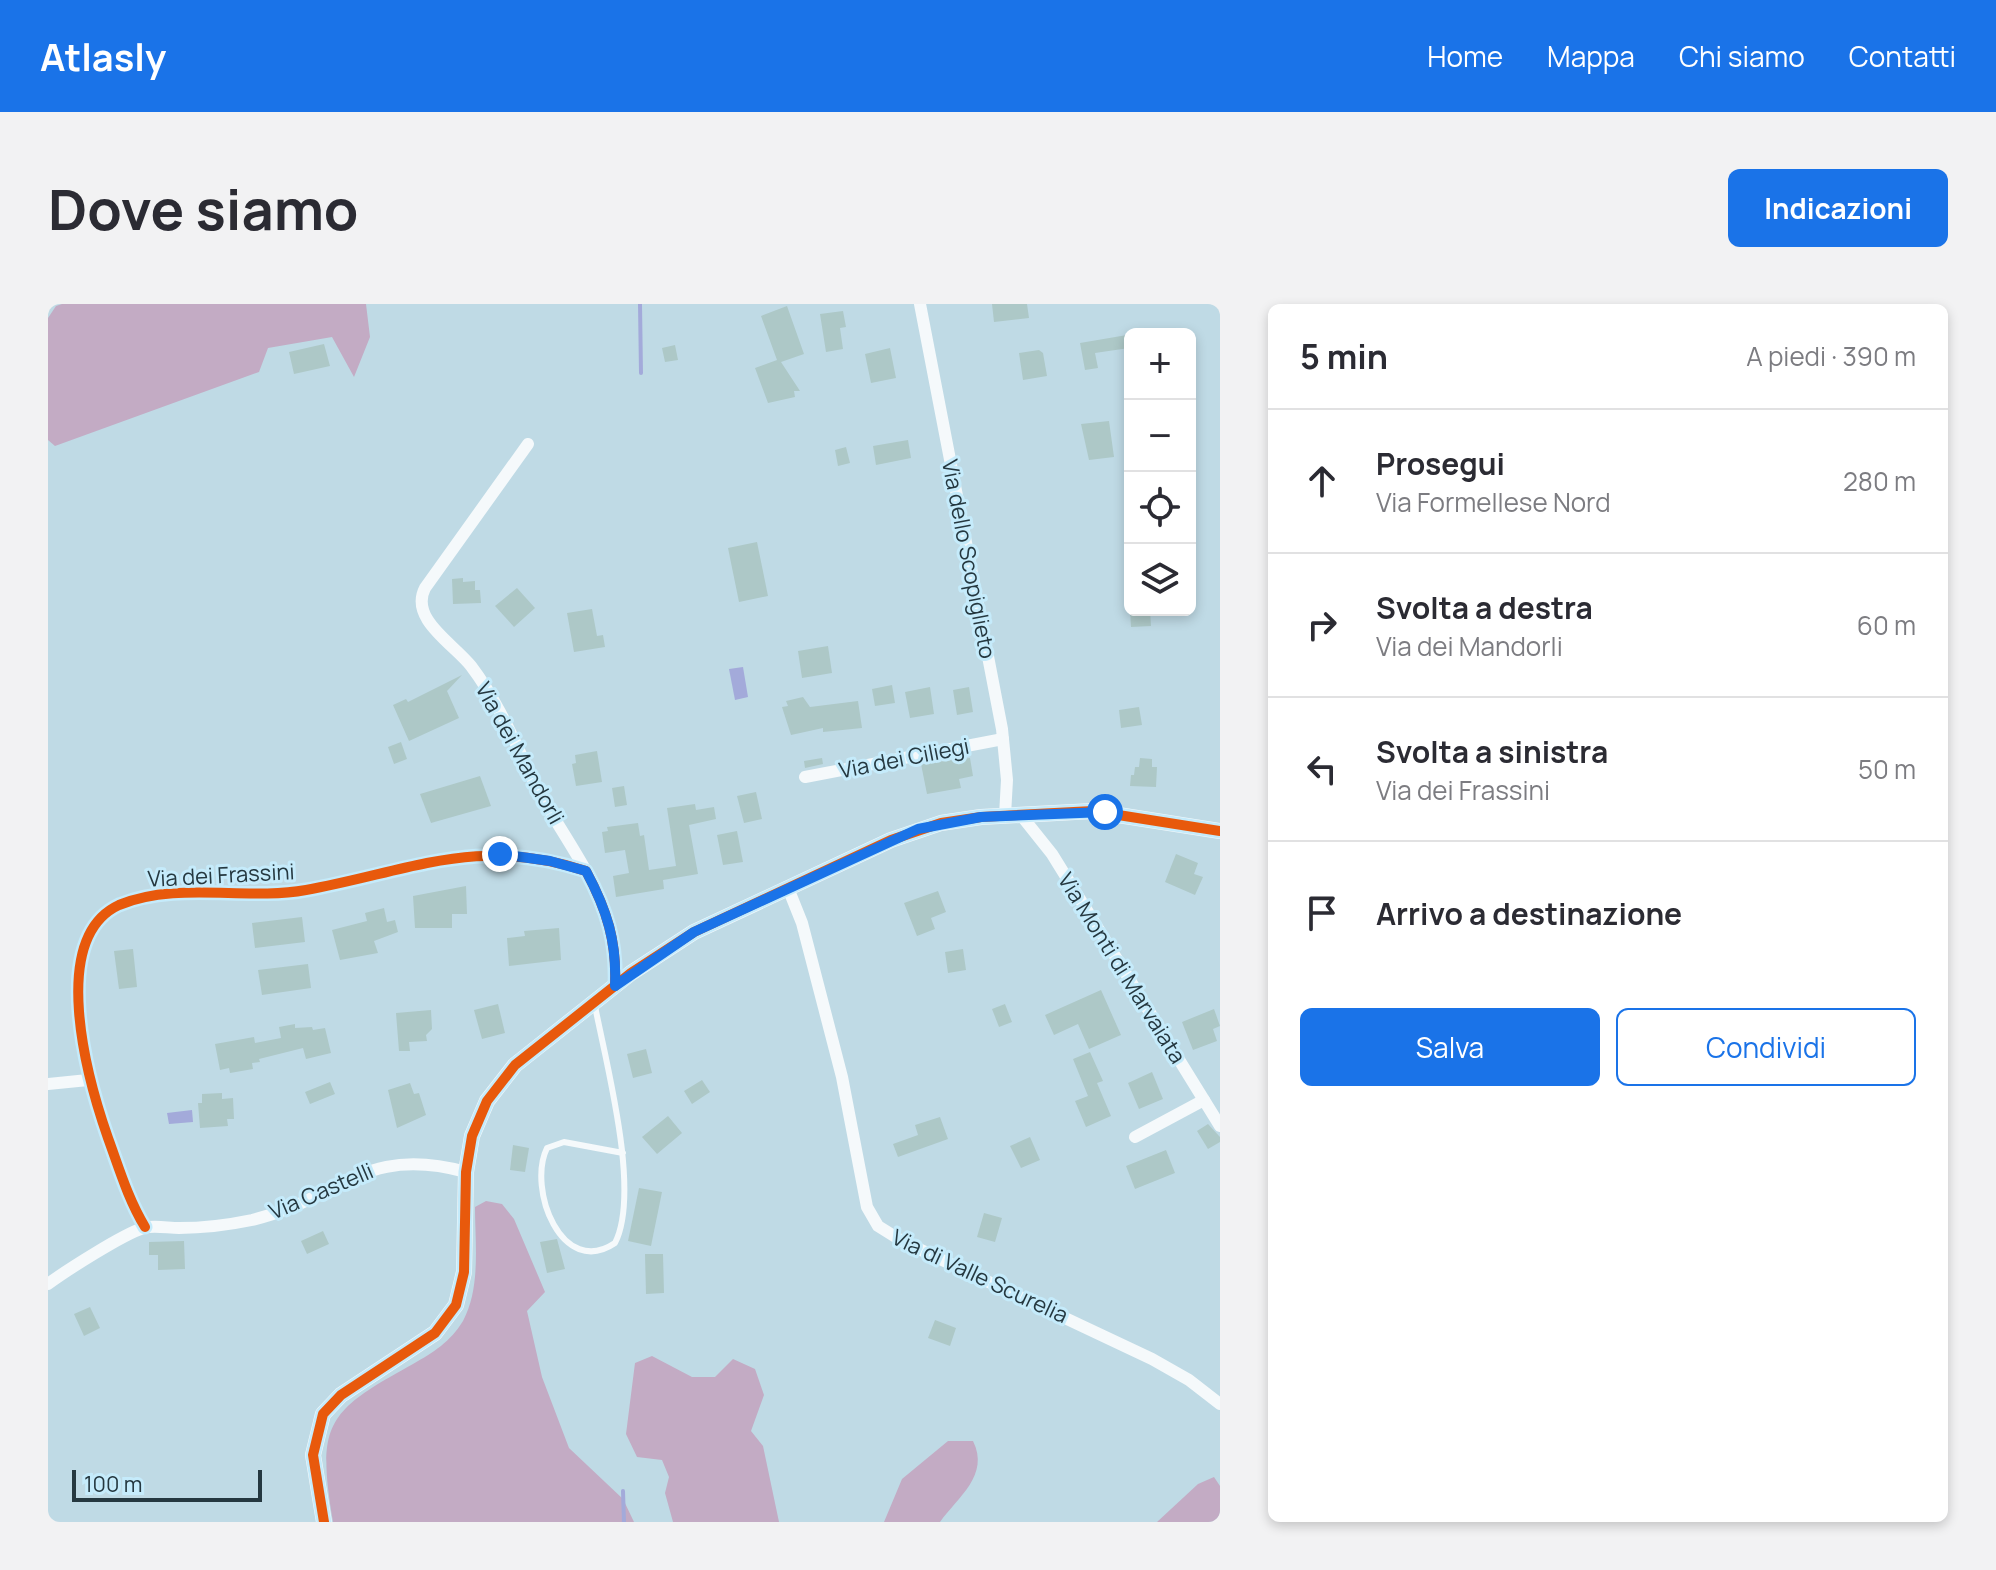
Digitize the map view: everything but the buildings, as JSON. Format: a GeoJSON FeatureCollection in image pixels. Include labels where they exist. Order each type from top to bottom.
{"type":"FeatureCollection","features":[{"type":"Feature","properties":{"kind":"street","name":"Via dello Scopiglieto"},"geometry":{"type":"LineString","coordinates":[[920,304],[1003,739],[1012,815]]}},
{"type":"Feature","properties":{"kind":"street","name":"Via dei Mandorli"},"geometry":{"type":"LineString","coordinates":[[528,444],[440,564],[423,591],[420,604],[428,621],[480,679],[605,907],[613,933],[615,986]]}},
{"type":"Feature","properties":{"kind":"street","name":"Via dei Ciliegi"},"geometry":{"type":"LineString","coordinates":[[805,777],[1003,739]]}},
{"type":"Feature","properties":{"kind":"street"},"geometry":{"type":"LineString","coordinates":[[324,1522],[313,1455],[323,1414],[341,1395],[435,1333],[456,1305],[464,1272],[466,1172],[474,1128],[497,1087],[515,1065],[615,986],[686,936],[918,829],[950,821],[1012,815],[1105,812],[1220,831]]}},
{"type":"Feature","properties":{"kind":"street","name":"Via Monti di Marvaiata"},"geometry":{"type":"LineString","coordinates":[[1012,815],[1052,854],[1220,1126]]}},
{"type":"Feature","properties":{"kind":"street","name":"Via dei Frassini"},"geometry":{"type":"LineString","coordinates":[[145,1227],[133,1207],[88,1080],[74,998],[75,963],[91,926],[117,906],[170,894],[254,895],[305,891],[464,855],[507,854],[586,871]]}},
{"type":"Feature","properties":{"kind":"street","name":"Via di Valle Scurelia"},"geometry":{"type":"LineString","coordinates":[[788,888],[802,923],[847,1098],[867,1207],[875,1223],[902,1241],[1152,1359],[1189,1380],[1220,1404]]}},
{"type":"Feature","properties":{"kind":"street"},"geometry":{"type":"LineString","coordinates":[[48,1084],[88,1080]]}},
{"type":"Feature","properties":{"kind":"street"},"geometry":{"type":"LineString","coordinates":[[1135,1137],[1204,1100]]}},
{"type":"Feature","properties":{"kind":"street","name":"Via Castelli"},"geometry":{"type":"LineString","coordinates":[[145,1227],[202,1227],[257,1218],[303,1201],[366,1171],[393,1163],[424,1163],[466,1172]]}},
{"type":"Feature","properties":{"kind":"street"},"geometry":{"type":"LineString","coordinates":[[48,1284],[145,1227]]}},
{"type":"Feature","properties":{"kind":"lane"},"geometry":{"type":"LineString","coordinates":[[594,1003],[623,1153],[617,1240],[600,1249],[570,1242],[553,1228],[543,1203],[541,1169],[547,1148],[564,1142],[623,1153]]}},
{"type":"Feature","properties":{"kind":"shaded area"},"geometry":{"type":"Polygon","coordinates":[[[366,304],[370,337],[354,377],[332,337],[268,348],[259,372],[55,446],[48,440],[48,318],[56,306],[366,304]]]}},
{"type":"Feature","properties":{"kind":"shaded area"},"geometry":{"type":"Polygon","coordinates":[[[486,1201],[502,1204],[514,1219],[545,1292],[527,1311],[542,1377],[569,1448],[623,1499],[634,1522],[333,1522],[326,1462],[328,1440],[335,1423],[362,1394],[435,1351],[463,1321],[475,1280],[475,1207],[486,1201]]]}},
{"type":"Feature","properties":{"kind":"shaded area"},"geometry":{"type":"Polygon","coordinates":[[[652,1356],[692,1377],[715,1377],[733,1359],[755,1369],[764,1395],[751,1431],[763,1446],[779,1522],[673,1522],[665,1493],[669,1477],[662,1460],[637,1457],[626,1434],[635,1363],[652,1356]]]}},
{"type":"Feature","properties":{"kind":"shaded area"},"geometry":{"type":"Polygon","coordinates":[[[948,1441],[973,1441],[977,1453],[975,1475],[963,1494],[940,1522],[884,1522],[902,1479],[948,1441]]]}},
{"type":"Feature","properties":{"kind":"shaded area"},"geometry":{"type":"Polygon","coordinates":[[[1214,1477],[1220,1486],[1220,1522],[1157,1522],[1198,1484],[1214,1477]]]}},
{"type":"Feature","properties":{"kind":"water"},"geometry":{"type":"Polygon","coordinates":[[[743,667],[748,697],[735,700],[729,669],[743,667]]]}},
{"type":"Feature","properties":{"kind":"water"},"geometry":{"type":"Polygon","coordinates":[[[192,1110],[193,1122],[169,1124],[167,1113],[192,1110]]]}},
{"type":"Feature","properties":{"kind":"waterway"},"geometry":{"type":"LineString","coordinates":[[640,304],[641,373]]}},
{"type":"Feature","properties":{"kind":"waterway"},"geometry":{"type":"LineString","coordinates":[[623,1491],[624,1522]]}},
{"type":"Feature","properties":{"kind":"cycle path"},"geometry":{"type":"LineString","coordinates":[[324,1522],[313,1455],[323,1414],[341,1395],[435,1333],[456,1305],[464,1272],[466,1172],[472,1136],[487,1101],[515,1065],[631,973],[694,932],[891,840],[941,823],[981,817],[1093,811],[1220,831]]}},
{"type":"Feature","properties":{"kind":"cycle path"},"geometry":{"type":"LineString","coordinates":[[145,1227],[124,1183],[100,1112],[91,1081],[79,1011],[79,977],[84,947],[97,922],[119,905],[165,894],[259,894],[306,890],[412,866],[477,856],[511,856],[547,861],[586,871],[609,927],[615,986]]}},
{"type":"Feature","properties":{"kind":"route"},"geometry":{"type":"LineString","coordinates":[[500,854],[550,861],[586,871],[605,907],[613,933],[615,986],[694,932],[918,829],[981,817],[1105,812]]}}]}
